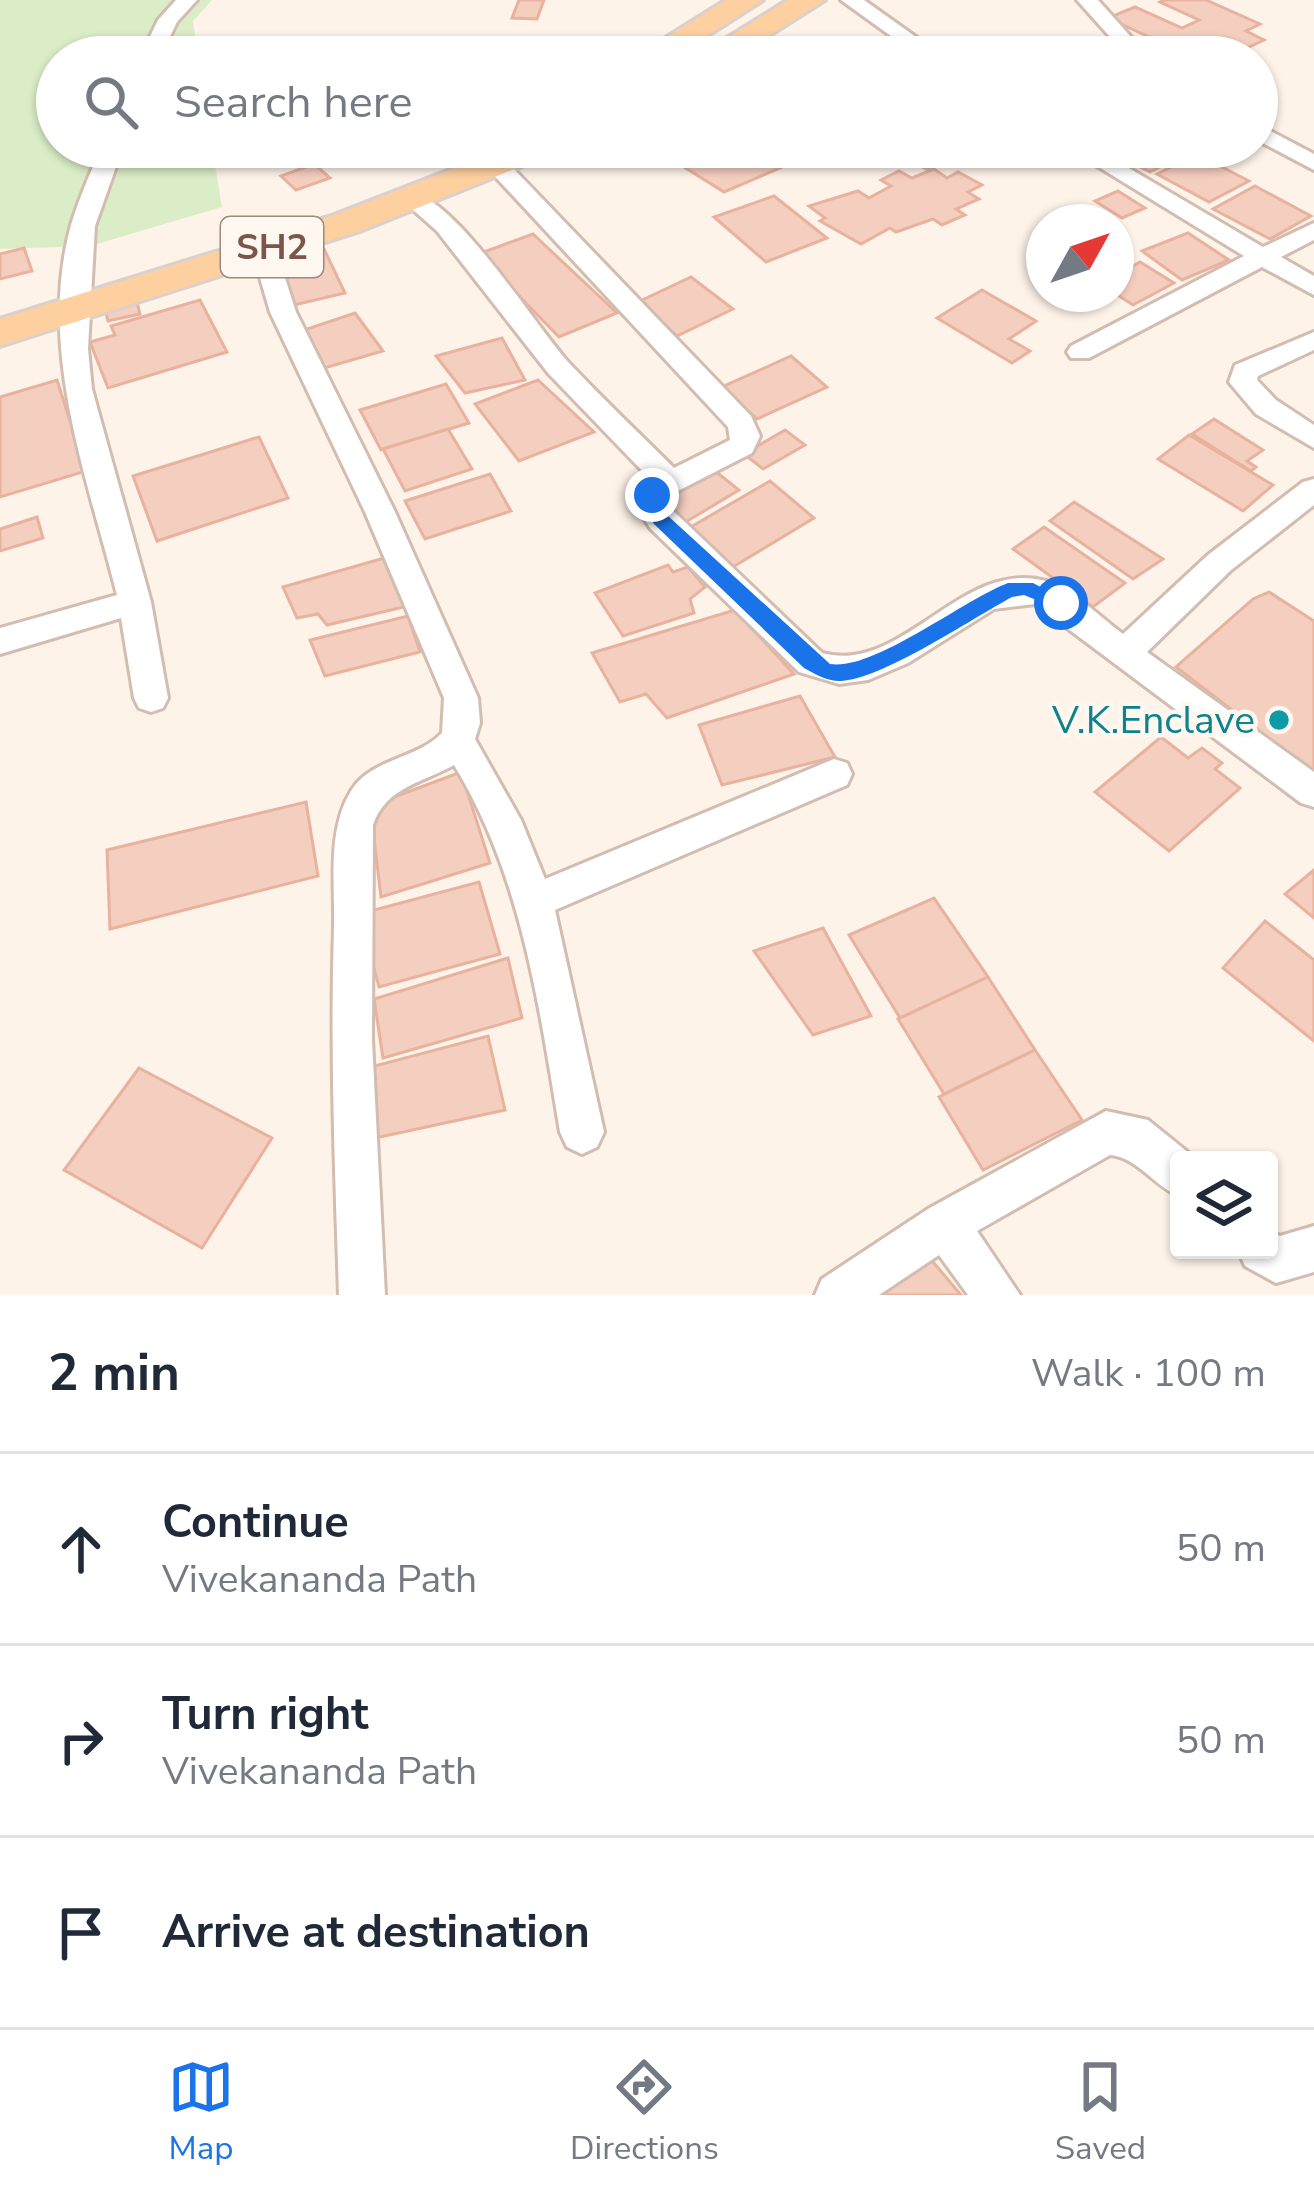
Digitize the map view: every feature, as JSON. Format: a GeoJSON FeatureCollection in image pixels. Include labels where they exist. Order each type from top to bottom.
{"type":"FeatureCollection","features":[{"type":"Feature","properties":{"kind":"main road"},"geometry":{"type":"LineString","coordinates":[[687,36],[748,0]]}},
{"type":"Feature","properties":{"kind":"main road"},"geometry":{"type":"LineString","coordinates":[[748,36],[809,0]]}},
{"type":"Feature","properties":{"kind":"main road","name":"SH2"},"geometry":{"type":"LineString","coordinates":[[0,333],[77,294],[405,168]]}},
{"type":"Feature","properties":{"kind":"main road","name":"SH2"},"geometry":{"type":"LineString","coordinates":[[0,302],[77,294],[264,250],[493,168]]}},
{"type":"Feature","properties":{"kind":"street"},"geometry":{"type":"LineString","coordinates":[[160,36],[187,0]]}},
{"type":"Feature","properties":{"kind":"street"},"geometry":{"type":"LineString","coordinates":[[851,0],[903,36]]}},
{"type":"Feature","properties":{"kind":"street"},"geometry":{"type":"LineString","coordinates":[[1087,0],[1120,36]]}},
{"type":"Feature","properties":{"kind":"street"},"geometry":{"type":"LineString","coordinates":[[1278,143],[1314,163]]}},
{"type":"Feature","properties":{"kind":"street"},"geometry":{"type":"LineString","coordinates":[[104,168],[83,226],[77,294],[78,388],[135,602],[151,698]]}},
{"type":"Feature","properties":{"kind":"street"},"geometry":{"type":"LineString","coordinates":[[500,168],[741,423],[746,436],[742,446],[652,495],[652,511],[811,663],[826,671],[857,670],[991,598],[1026,588],[1061,603],[1314,792]]}},
{"type":"Feature","properties":{"kind":"street"},"geometry":{"type":"LineString","coordinates":[[1112,168],[1314,287]]}},
{"type":"Feature","properties":{"kind":"street"},"geometry":{"type":"LineString","coordinates":[[414,200],[446,226],[558,367],[670,483]]}},
{"type":"Feature","properties":{"kind":"street"},"geometry":{"type":"LineString","coordinates":[[1081,352],[1314,230]]}},
{"type":"Feature","properties":{"kind":"street"},"geometry":{"type":"LineString","coordinates":[[264,250],[284,312],[380,512],[461,698],[466,722],[458,742],[440,758],[391,778],[367,796],[355,825],[351,1040],[362,1295]]}},
{"type":"Feature","properties":{"kind":"street"},"geometry":{"type":"LineString","coordinates":[[1314,340],[1258,362],[1245,371],[1243,382],[1266,406],[1314,438]]}},
{"type":"Feature","properties":{"kind":"street"},"geometry":{"type":"LineString","coordinates":[[1127,651],[1219,563],[1314,488]]}},
{"type":"Feature","properties":{"kind":"street"},"geometry":{"type":"LineString","coordinates":[[0,641],[135,602]]}},
{"type":"Feature","properties":{"kind":"street"},"geometry":{"type":"LineString","coordinates":[[458,742],[500,808],[532,902],[558,1004],[582,1132]]}},
{"type":"Feature","properties":{"kind":"street"},"geometry":{"type":"LineString","coordinates":[[532,902],[833,774]]}},
{"type":"Feature","properties":{"kind":"street"},"geometry":{"type":"LineString","coordinates":[[838,1295],[944,1225],[1106,1132],[1133,1135],[1170,1166]]}},
{"type":"Feature","properties":{"kind":"street"},"geometry":{"type":"LineString","coordinates":[[944,1225],[997,1295]]}},
{"type":"Feature","properties":{"kind":"street"},"geometry":{"type":"LineString","coordinates":[[1274,1259],[1314,1249]]}},
{"type":"Feature","properties":{"kind":"green space"},"geometry":{"type":"Polygon","coordinates":[[[0,0],[212,0],[193,21],[195,36],[36,36],[36,168],[216,168],[222,207],[90,246],[0,249],[0,0]]]}},
{"type":"Feature","properties":{"kind":"building"},"geometry":{"type":"Polygon","coordinates":[[[519,0],[544,0],[537,19],[512,18],[519,0]]]}},
{"type":"Feature","properties":{"kind":"building"},"geometry":{"type":"Polygon","coordinates":[[[1206,0],[1260,24],[1246,31],[1256,36],[1147,36],[1108,18],[1135,7],[1182,28],[1199,20],[1160,2],[1206,0]]]}},
{"type":"Feature","properties":{"kind":"building"},"geometry":{"type":"Polygon","coordinates":[[[319,168],[330,178],[296,190],[281,176],[319,168]]]}},
{"type":"Feature","properties":{"kind":"building"},"geometry":{"type":"Polygon","coordinates":[[[686,168],[780,168],[724,192],[686,168]]]}},
{"type":"Feature","properties":{"kind":"building"},"geometry":{"type":"Polygon","coordinates":[[[1169,168],[1224,168],[1249,181],[1209,202],[1157,174],[1169,168]]]}},
{"type":"Feature","properties":{"kind":"building"},"geometry":{"type":"Polygon","coordinates":[[[934,169],[947,178],[958,172],[982,185],[968,192],[979,199],[956,209],[965,215],[942,225],[933,219],[896,232],[890,228],[861,244],[820,221],[825,218],[809,206],[858,191],[869,198],[891,186],[881,180],[899,171],[912,178],[934,169]]]}},
{"type":"Feature","properties":{"kind":"building"},"geometry":{"type":"Polygon","coordinates":[[[1255,186],[1311,216],[1270,239],[1213,209],[1255,186]]]}},
{"type":"Feature","properties":{"kind":"building"},"geometry":{"type":"Polygon","coordinates":[[[1118,191],[1145,208],[1134,213],[1134,204],[1095,201],[1118,191]]]}},
{"type":"Feature","properties":{"kind":"building"},"geometry":{"type":"Polygon","coordinates":[[[774,196],[827,238],[766,262],[714,217],[774,196]]]}},
{"type":"Feature","properties":{"kind":"building"},"geometry":{"type":"Polygon","coordinates":[[[1188,233],[1229,260],[1182,280],[1142,251],[1188,233]]]}},
{"type":"Feature","properties":{"kind":"building"},"geometry":{"type":"Polygon","coordinates":[[[533,234],[617,313],[559,337],[478,254],[533,234]]]}},
{"type":"Feature","properties":{"kind":"building"},"geometry":{"type":"Polygon","coordinates":[[[24,248],[32,271],[0,279],[0,254],[24,248]]]}},
{"type":"Feature","properties":{"kind":"building"},"geometry":{"type":"Polygon","coordinates":[[[324,249],[345,293],[294,305],[277,260],[324,249]]]}},
{"type":"Feature","properties":{"kind":"building"},"geometry":{"type":"Polygon","coordinates":[[[1140,262],[1174,283],[1134,304],[1134,265],[1140,262]]]}},
{"type":"Feature","properties":{"kind":"building"},"geometry":{"type":"Polygon","coordinates":[[[691,277],[733,309],[677,336],[636,303],[691,277]]]}},
{"type":"Feature","properties":{"kind":"building"},"geometry":{"type":"Polygon","coordinates":[[[982,290],[1036,321],[1009,339],[1030,351],[1012,363],[937,318],[982,290]]]}},
{"type":"Feature","properties":{"kind":"building"},"geometry":{"type":"Polygon","coordinates":[[[200,300],[227,352],[108,388],[90,342],[115,335],[111,326],[200,300]]]}},
{"type":"Feature","properties":{"kind":"building"},"geometry":{"type":"Polygon","coordinates":[[[137,302],[140,314],[108,321],[105,309],[137,302]]]}},
{"type":"Feature","properties":{"kind":"building"},"geometry":{"type":"Polygon","coordinates":[[[355,313],[383,351],[321,369],[301,331],[355,313]]]}},
{"type":"Feature","properties":{"kind":"building"},"geometry":{"type":"Polygon","coordinates":[[[502,338],[525,380],[465,393],[436,356],[502,338]]]}},
{"type":"Feature","properties":{"kind":"building"},"geometry":{"type":"Polygon","coordinates":[[[791,356],[827,387],[757,419],[722,387],[791,356]]]}},
{"type":"Feature","properties":{"kind":"building"},"geometry":{"type":"Polygon","coordinates":[[[57,380],[86,471],[0,497],[0,397],[57,380]]]}},
{"type":"Feature","properties":{"kind":"building"},"geometry":{"type":"Polygon","coordinates":[[[538,380],[594,432],[519,461],[475,404],[538,380]]]}},
{"type":"Feature","properties":{"kind":"building"},"geometry":{"type":"Polygon","coordinates":[[[446,384],[469,423],[381,450],[360,410],[446,384]]]}},
{"type":"Feature","properties":{"kind":"building"},"geometry":{"type":"Polygon","coordinates":[[[1214,419],[1263,450],[1247,461],[1256,467],[1251,471],[1192,434],[1214,419]]]}},
{"type":"Feature","properties":{"kind":"building"},"geometry":{"type":"Polygon","coordinates":[[[448,429],[472,469],[405,491],[383,449],[448,429]]]}},
{"type":"Feature","properties":{"kind":"building"},"geometry":{"type":"Polygon","coordinates":[[[785,430],[805,445],[763,469],[744,454],[785,430]]]}},
{"type":"Feature","properties":{"kind":"building"},"geometry":{"type":"Polygon","coordinates":[[[1189,435],[1273,485],[1243,511],[1158,459],[1189,435]]]}},
{"type":"Feature","properties":{"kind":"building"},"geometry":{"type":"Polygon","coordinates":[[[259,437],[288,498],[157,541],[133,476],[259,437]]]}},
{"type":"Feature","properties":{"kind":"building"},"geometry":{"type":"Polygon","coordinates":[[[710,467],[739,490],[684,523],[656,498],[710,467]]]}},
{"type":"Feature","properties":{"kind":"building"},"geometry":{"type":"Polygon","coordinates":[[[490,474],[511,511],[425,539],[405,501],[490,474]]]}},
{"type":"Feature","properties":{"kind":"building"},"geometry":{"type":"Polygon","coordinates":[[[770,481],[814,518],[733,567],[689,528],[770,481]]]}},
{"type":"Feature","properties":{"kind":"building"},"geometry":{"type":"Polygon","coordinates":[[[1074,502],[1163,559],[1133,579],[1050,521],[1074,502]]]}},
{"type":"Feature","properties":{"kind":"building"},"geometry":{"type":"Polygon","coordinates":[[[37,517],[43,538],[0,551],[0,529],[37,517]]]}},
{"type":"Feature","properties":{"kind":"building"},"geometry":{"type":"Polygon","coordinates":[[[1044,527],[1125,583],[1093,607],[1013,549],[1044,527]]]}},
{"type":"Feature","properties":{"kind":"building"},"geometry":{"type":"Polygon","coordinates":[[[384,558],[408,606],[327,625],[318,614],[297,618],[283,587],[384,558]]]}},
{"type":"Feature","properties":{"kind":"building"},"geometry":{"type":"Polygon","coordinates":[[[668,565],[673,572],[688,567],[705,587],[690,599],[694,613],[623,636],[595,593],[668,565]]]}},
{"type":"Feature","properties":{"kind":"building","name":"V.K.Enclave"},"geometry":{"type":"Polygon","coordinates":[[[1269,592],[1314,621],[1314,773],[1176,667],[1253,599],[1269,592]]]}},
{"type":"Feature","properties":{"kind":"building"},"geometry":{"type":"Polygon","coordinates":[[[735,610],[794,674],[667,718],[646,694],[620,702],[592,653],[735,610]]]}},
{"type":"Feature","properties":{"kind":"building"},"geometry":{"type":"Polygon","coordinates":[[[408,616],[420,652],[325,676],[310,640],[408,616]]]}},
{"type":"Feature","properties":{"kind":"building"},"geometry":{"type":"Polygon","coordinates":[[[800,696],[835,757],[722,785],[699,725],[800,696]]]}},
{"type":"Feature","properties":{"kind":"building"},"geometry":{"type":"Polygon","coordinates":[[[1161,737],[1188,758],[1202,748],[1222,763],[1215,769],[1240,788],[1169,851],[1095,792],[1161,737]]]}},
{"type":"Feature","properties":{"kind":"building"},"geometry":{"type":"Polygon","coordinates":[[[461,772],[490,863],[381,897],[370,806],[461,772]]]}},
{"type":"Feature","properties":{"kind":"building"},"geometry":{"type":"Polygon","coordinates":[[[306,802],[318,876],[110,929],[107,850],[306,802]]]}},
{"type":"Feature","properties":{"kind":"building"},"geometry":{"type":"Polygon","coordinates":[[[1314,870],[1314,918],[1285,894],[1314,870]]]}},
{"type":"Feature","properties":{"kind":"building"},"geometry":{"type":"Polygon","coordinates":[[[479,882],[500,954],[379,987],[359,914],[479,882]]]}},
{"type":"Feature","properties":{"kind":"building"},"geometry":{"type":"Polygon","coordinates":[[[934,898],[988,977],[900,1018],[849,935],[934,898]]]}},
{"type":"Feature","properties":{"kind":"building"},"geometry":{"type":"Polygon","coordinates":[[[1265,921],[1314,960],[1314,1041],[1223,968],[1265,921]]]}},
{"type":"Feature","properties":{"kind":"building"},"geometry":{"type":"Polygon","coordinates":[[[823,928],[871,1016],[813,1035],[754,951],[823,928]]]}},
{"type":"Feature","properties":{"kind":"building"},"geometry":{"type":"Polygon","coordinates":[[[508,958],[522,1018],[383,1058],[374,999],[508,958]]]}},
{"type":"Feature","properties":{"kind":"building"},"geometry":{"type":"Polygon","coordinates":[[[988,977],[1035,1050],[944,1094],[898,1019],[988,977]]]}},
{"type":"Feature","properties":{"kind":"building"},"geometry":{"type":"Polygon","coordinates":[[[488,1036],[505,1110],[371,1139],[363,1069],[488,1036]]]}},
{"type":"Feature","properties":{"kind":"building"},"geometry":{"type":"Polygon","coordinates":[[[1035,1050],[1082,1120],[983,1170],[939,1097],[1035,1050]]]}},
{"type":"Feature","properties":{"kind":"building"},"geometry":{"type":"Polygon","coordinates":[[[139,1068],[272,1138],[202,1248],[64,1170],[139,1068]]]}},
{"type":"Feature","properties":{"kind":"building"},"geometry":{"type":"Polygon","coordinates":[[[928,1256],[961,1295],[870,1295],[928,1256]]]}},
{"type":"Feature","properties":{"kind":"place","name":"V.K.Enclave"},"geometry":{"type":"Point","coordinates":[1279,720]}},
{"type":"Feature","properties":{"kind":"route"},"geometry":{"type":"LineString","coordinates":[[652,495],[652,511],[811,663],[826,671],[842,674],[875,663],[1008,590],[1026,588],[1061,603]]}}]}
